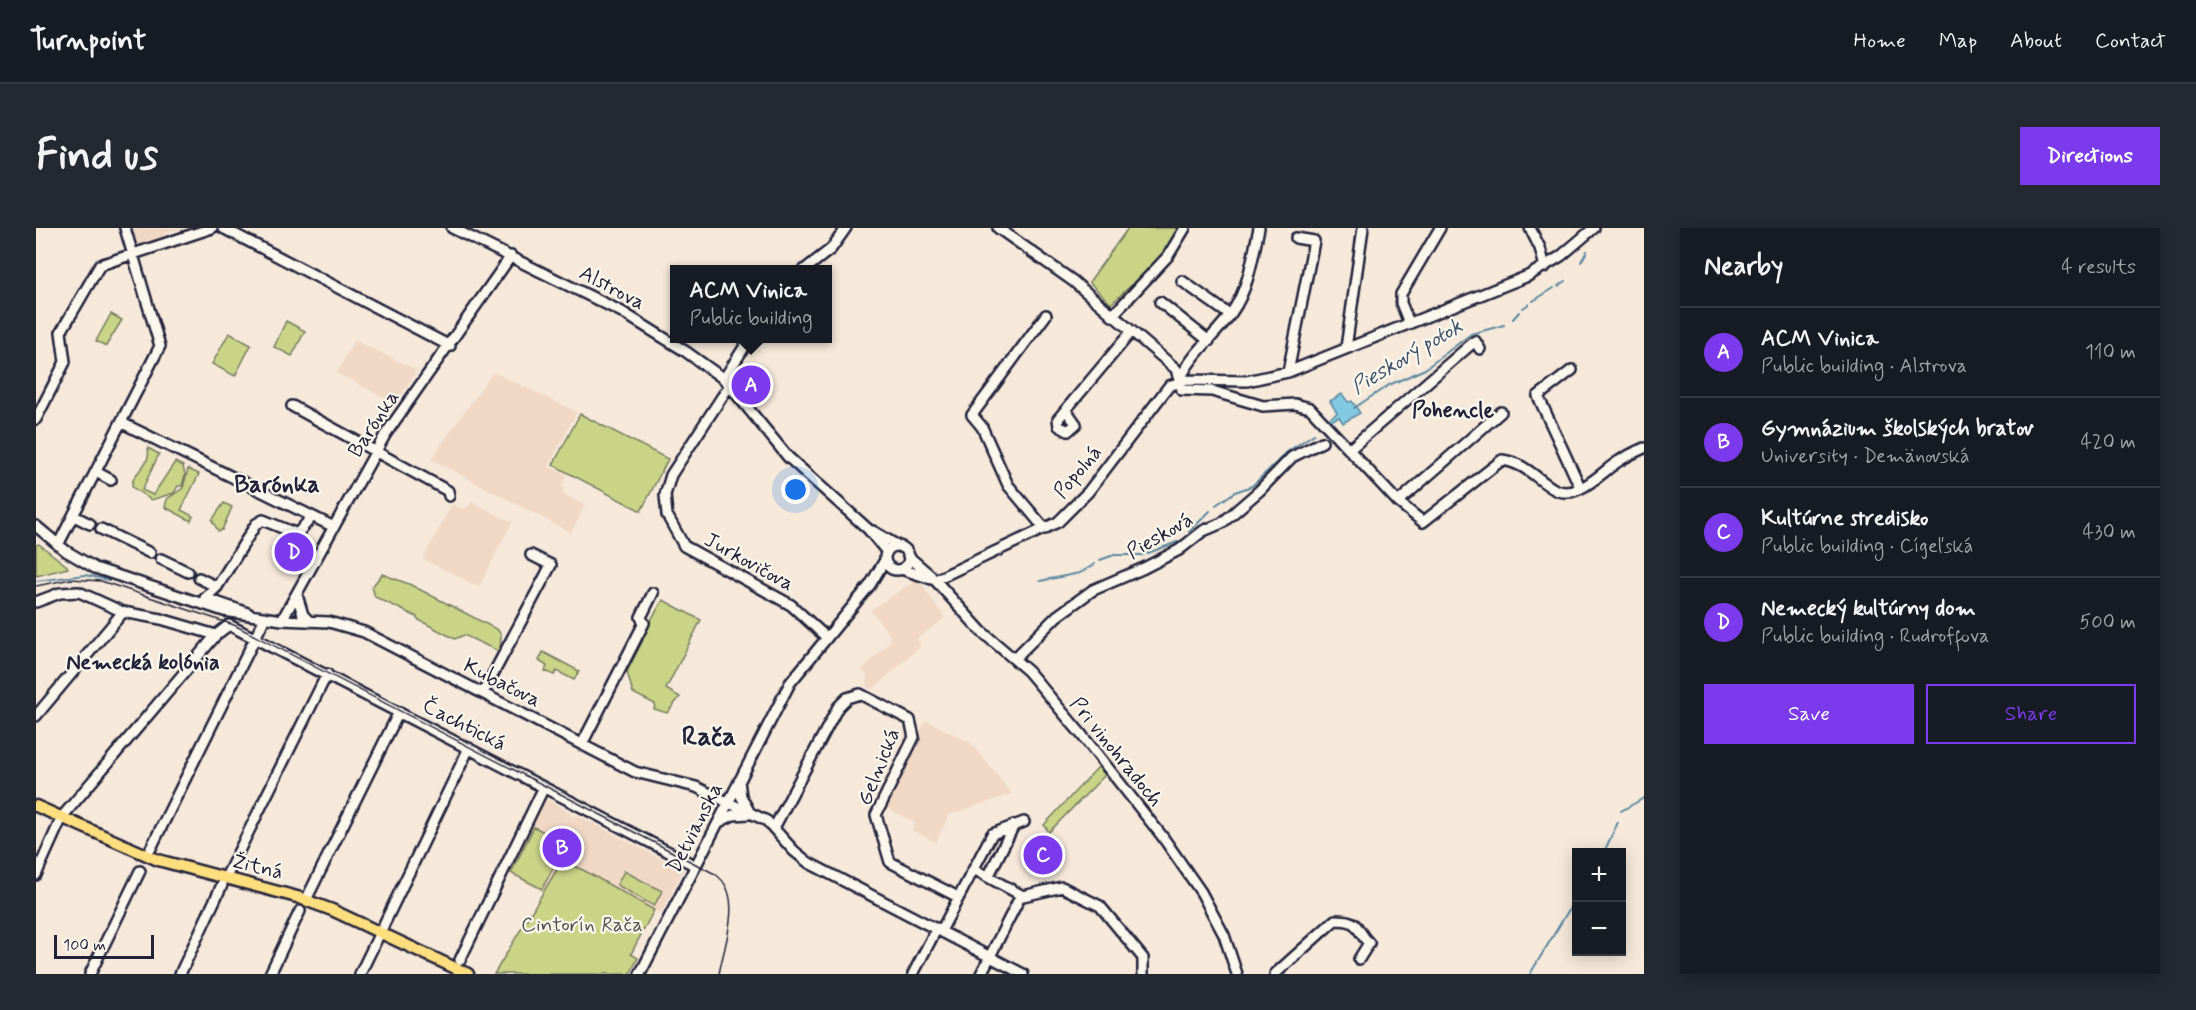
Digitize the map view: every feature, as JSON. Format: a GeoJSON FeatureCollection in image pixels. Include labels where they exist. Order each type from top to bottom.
{"type":"FeatureCollection","features":[{"type":"Feature","properties":{"kind":"main road","name":"Žitná"},"geometry":{"type":"LineString","coordinates":[[36,806],[61,821],[158,867],[224,882],[311,909],[379,935],[468,974]]}},
{"type":"Feature","properties":{"kind":"main road","name":"Žitná"},"geometry":{"type":"LineString","coordinates":[[36,813],[61,821]]}},
{"type":"Feature","properties":{"kind":"main road","name":"Žitná"},"geometry":{"type":"LineString","coordinates":[[379,935],[452,974]]}},
{"type":"Feature","properties":{"kind":"street"},"geometry":{"type":"LineString","coordinates":[[58,545],[160,346],[125,228]]}},
{"type":"Feature","properties":{"kind":"street"},"geometry":{"type":"LineString","coordinates":[[36,419],[65,362],[61,332],[100,265],[212,228]]}},
{"type":"Feature","properties":{"kind":"street"},"geometry":{"type":"LineString","coordinates":[[223,228],[450,346]]}},
{"type":"Feature","properties":{"kind":"street","name":"Alstrova"},"geometry":{"type":"LineString","coordinates":[[452,228],[622,312],[670,342]]}},
{"type":"Feature","properties":{"kind":"street"},"geometry":{"type":"LineString","coordinates":[[810,265],[831,249],[846,228]]}},
{"type":"Feature","properties":{"kind":"street"},"geometry":{"type":"LineString","coordinates":[[998,228],[1073,281],[1176,369],[1182,390],[1212,391],[1263,406],[1305,406],[1350,449],[1398,502],[1423,522],[1502,460],[1512,461],[1532,470],[1556,490],[1564,492],[1597,479],[1617,462],[1644,448]]}},
{"type":"Feature","properties":{"kind":"street"},"geometry":{"type":"LineString","coordinates":[[1112,316],[1168,256],[1185,228]]}},
{"type":"Feature","properties":{"kind":"street","name":"Popolná"},"geometry":{"type":"LineString","coordinates":[[934,579],[1045,529],[1074,508],[1161,395],[1169,386],[1179,382],[1185,367],[1230,315],[1243,290],[1259,228]]}},
{"type":"Feature","properties":{"kind":"street"},"geometry":{"type":"LineString","coordinates":[[1346,348],[1363,228]]}},
{"type":"Feature","properties":{"kind":"street"},"geometry":{"type":"LineString","coordinates":[[1409,323],[1401,303],[1401,294],[1440,228]]}},
{"type":"Feature","properties":{"kind":"street"},"geometry":{"type":"LineString","coordinates":[[1530,228],[1540,248],[1545,267]]}},
{"type":"Feature","properties":{"kind":"street"},"geometry":{"type":"LineString","coordinates":[[1179,382],[1192,379],[1247,381],[1288,372],[1514,282],[1545,267],[1594,228]]}},
{"type":"Feature","properties":{"kind":"street"},"geometry":{"type":"LineString","coordinates":[[1288,372],[1314,241],[1296,238]]}},
{"type":"Feature","properties":{"kind":"street","name":"Barónka"},"geometry":{"type":"LineString","coordinates":[[282,620],[376,451],[511,256]]}},
{"type":"Feature","properties":{"kind":"street"},"geometry":{"type":"LineString","coordinates":[[1182,281],[1230,315]]}},
{"type":"Feature","properties":{"kind":"street"},"geometry":{"type":"LineString","coordinates":[[1160,302],[1209,341]]}},
{"type":"Feature","properties":{"kind":"street"},"geometry":{"type":"LineString","coordinates":[[1045,529],[1008,485],[982,427],[972,415],[1046,315]]}},
{"type":"Feature","properties":{"kind":"street"},"geometry":{"type":"LineString","coordinates":[[1066,410],[1132,332]]}},
{"type":"Feature","properties":{"kind":"street"},"geometry":{"type":"LineString","coordinates":[[1350,449],[1475,341],[1480,349]]}},
{"type":"Feature","properties":{"kind":"street","name":"Alstrova"},"geometry":{"type":"LineString","coordinates":[[672,343],[727,383],[788,457],[868,529],[901,547]]}},
{"type":"Feature","properties":{"kind":"street","name":"Jurkovičova"},"geometry":{"type":"LineString","coordinates":[[748,343],[727,383],[671,475],[664,495],[667,514],[684,546],[791,605],[826,637]]}},
{"type":"Feature","properties":{"kind":"street"},"geometry":{"type":"LineString","coordinates":[[1572,370],[1538,396],[1580,487]]}},
{"type":"Feature","properties":{"kind":"street"},"geometry":{"type":"LineString","coordinates":[[292,406],[448,491],[449,496]]}},
{"type":"Feature","properties":{"kind":"street"},"geometry":{"type":"LineString","coordinates":[[1398,502],[1501,412]]}},
{"type":"Feature","properties":{"kind":"street"},"geometry":{"type":"LineString","coordinates":[[122,423],[311,518],[334,527]]}},
{"type":"Feature","properties":{"kind":"street","name":"Piesková"},"geometry":{"type":"LineString","coordinates":[[1014,659],[1057,616],[1093,590],[1179,550],[1203,531],[1222,523],[1259,491],[1292,457],[1322,442]]}},
{"type":"Feature","properties":{"kind":"street"},"geometry":{"type":"LineString","coordinates":[[96,472],[111,480]]}},
{"type":"Feature","properties":{"kind":"street"},"geometry":{"type":"LineString","coordinates":[[74,516],[90,524]]}},
{"type":"Feature","properties":{"kind":"street"},"geometry":{"type":"LineString","coordinates":[[205,598],[217,587],[256,524],[264,518],[297,534],[311,518]]}},
{"type":"Feature","properties":{"kind":"street","name":"Kubačova"},"geometry":{"type":"LineString","coordinates":[[36,526],[58,545],[94,567],[242,616],[329,622],[361,630],[635,772],[687,784],[729,802],[774,828],[789,847],[809,862],[1023,974]]}},
{"type":"Feature","properties":{"kind":"street"},"geometry":{"type":"LineString","coordinates":[[101,529],[150,553]]}},
{"type":"Feature","properties":{"kind":"street","name":"Alstrova"},"geometry":{"type":"LineString","coordinates":[[868,529],[886,556]]}},
{"type":"Feature","properties":{"kind":"street"},"geometry":{"type":"LineString","coordinates":[[899,570],[907,564],[908,555],[901,547],[894,547],[886,556],[888,567],[899,570],[934,579]]}},
{"type":"Feature","properties":{"kind":"street"},"geometry":{"type":"LineString","coordinates":[[483,693],[551,565],[531,555]]}},
{"type":"Feature","properties":{"kind":"street","name":"Pri vinohradoch"},"geometry":{"type":"LineString","coordinates":[[908,555],[934,579],[981,631],[1014,659],[1081,734],[1180,860],[1214,915],[1237,974]]}},
{"type":"Feature","properties":{"kind":"street","name":"Detvianska"},"geometry":{"type":"LineString","coordinates":[[640,974],[790,683],[870,585],[886,556]]}},
{"type":"Feature","properties":{"kind":"street"},"geometry":{"type":"LineString","coordinates":[[161,558],[188,572]]}},
{"type":"Feature","properties":{"kind":"street","name":"Detvianska"},"geometry":{"type":"LineString","coordinates":[[870,585],[899,570]]}},
{"type":"Feature","properties":{"kind":"street"},"geometry":{"type":"LineString","coordinates":[[199,578],[217,587],[220,598],[225,604]]}},
{"type":"Feature","properties":{"kind":"street"},"geometry":{"type":"LineString","coordinates":[[36,602],[60,593],[79,592],[123,612],[161,619],[216,635],[61,821],[36,875]]}},
{"type":"Feature","properties":{"kind":"street"},"geometry":{"type":"LineString","coordinates":[[582,744],[644,623],[641,617],[653,593]]}},
{"type":"Feature","properties":{"kind":"street"},"geometry":{"type":"LineString","coordinates":[[297,595],[303,615],[310,622]]}},
{"type":"Feature","properties":{"kind":"street","name":"Kubačova"},"geometry":{"type":"LineString","coordinates":[[190,598],[205,598],[253,616]]}},
{"type":"Feature","properties":{"kind":"street"},"geometry":{"type":"LineString","coordinates":[[36,716],[123,612]]}},
{"type":"Feature","properties":{"kind":"street"},"geometry":{"type":"LineString","coordinates":[[151,848],[266,618]]}},
{"type":"Feature","properties":{"kind":"street","name":"Čachtická"},"geometry":{"type":"LineString","coordinates":[[216,635],[229,625],[255,637],[696,866]]}},
{"type":"Feature","properties":{"kind":"street"},"geometry":{"type":"LineString","coordinates":[[180,974],[327,674]]}},
{"type":"Feature","properties":{"kind":"street","name":"Gelnická"},"geometry":{"type":"LineString","coordinates":[[774,828],[838,707],[853,695],[861,695],[910,720],[914,730],[914,737],[876,815],[890,862],[958,897]]}},
{"type":"Feature","properties":{"kind":"street"},"geometry":{"type":"LineString","coordinates":[[308,896],[399,712]]}},
{"type":"Feature","properties":{"kind":"street"},"geometry":{"type":"LineString","coordinates":[[360,974],[469,748]]}},
{"type":"Feature","properties":{"kind":"street"},"geometry":{"type":"LineString","coordinates":[[718,823],[733,815],[751,814],[742,800],[739,782]]}},
{"type":"Feature","properties":{"kind":"street"},"geometry":{"type":"LineString","coordinates":[[460,960],[544,787]]}},
{"type":"Feature","properties":{"kind":"street"},"geometry":{"type":"LineString","coordinates":[[913,974],[992,834],[1024,822]]}},
{"type":"Feature","properties":{"kind":"street"},"geometry":{"type":"LineString","coordinates":[[988,877],[1014,825]]}},
{"type":"Feature","properties":{"kind":"street"},"geometry":{"type":"LineString","coordinates":[[974,869],[1021,895],[1030,896],[1062,887],[1100,906],[1142,956],[1143,974]]}},
{"type":"Feature","properties":{"kind":"street"},"geometry":{"type":"LineString","coordinates":[[90,974],[140,871]]}},
{"type":"Feature","properties":{"kind":"street"},"geometry":{"type":"LineString","coordinates":[[981,974],[1021,895]]}},
{"type":"Feature","properties":{"kind":"street"},"geometry":{"type":"LineString","coordinates":[[270,974],[300,911]]}},
{"type":"Feature","properties":{"kind":"street"},"geometry":{"type":"LineString","coordinates":[[1275,974],[1335,920],[1350,920],[1358,925],[1364,938],[1370,944],[1359,959]]}},
{"type":"Feature","properties":{"kind":"shaded area"},"geometry":{"type":"Polygon","coordinates":[[[132,228],[190,228],[191,231],[181,234],[179,229],[166,233],[167,238],[138,247],[132,228]]]}},
{"type":"Feature","properties":{"kind":"shaded area"},"geometry":{"type":"Polygon","coordinates":[[[354,340],[417,370],[396,404],[337,373],[354,340]]]}},
{"type":"Feature","properties":{"kind":"shaded area"},"geometry":{"type":"Polygon","coordinates":[[[493,372],[577,412],[549,466],[567,475],[561,487],[564,489],[562,493],[585,506],[571,533],[431,459],[493,372]]]}},
{"type":"Feature","properties":{"kind":"shaded area"},"geometry":{"type":"Polygon","coordinates":[[[471,502],[512,522],[479,587],[423,559],[452,504],[462,509],[468,507],[471,502]]]}},
{"type":"Feature","properties":{"kind":"shaded area"},"geometry":{"type":"Polygon","coordinates":[[[918,579],[945,618],[917,639],[921,646],[873,689],[867,687],[867,675],[862,670],[890,642],[889,634],[870,610],[918,579]]]}},
{"type":"Feature","properties":{"kind":"shaded area"},"geometry":{"type":"Polygon","coordinates":[[[926,720],[971,743],[1012,794],[949,815],[936,842],[912,830],[915,823],[884,806],[926,720]]]}},
{"type":"Feature","properties":{"kind":"shaded area"},"geometry":{"type":"Polygon","coordinates":[[[545,798],[568,811],[572,817],[577,815],[683,870],[661,914],[585,871],[562,861],[544,892],[508,874],[545,798]]]}},
{"type":"Feature","properties":{"kind":"green space"},"geometry":{"type":"Polygon","coordinates":[[[1128,228],[1182,228],[1166,253],[1111,304],[1089,282],[1128,228]]]}},
{"type":"Feature","properties":{"kind":"green space"},"geometry":{"type":"Polygon","coordinates":[[[111,314],[122,320],[106,346],[96,341],[111,314]]]}},
{"type":"Feature","properties":{"kind":"green space"},"geometry":{"type":"Polygon","coordinates":[[[286,321],[305,331],[292,356],[274,347],[286,321]]]}},
{"type":"Feature","properties":{"kind":"green space"},"geometry":{"type":"Polygon","coordinates":[[[229,333],[251,345],[235,376],[212,364],[229,333]]]}},
{"type":"Feature","properties":{"kind":"green space"},"geometry":{"type":"Polygon","coordinates":[[[580,414],[668,459],[641,511],[553,465],[580,414]]]}},
{"type":"Feature","properties":{"kind":"green space"},"geometry":{"type":"Polygon","coordinates":[[[148,448],[159,454],[142,490],[153,495],[175,462],[183,466],[185,475],[182,486],[178,486],[174,493],[151,500],[132,487],[135,477],[147,460],[148,448]]]}},
{"type":"Feature","properties":{"kind":"green space"},"geometry":{"type":"Polygon","coordinates":[[[188,469],[199,474],[181,510],[193,516],[191,521],[165,507],[167,499],[183,488],[188,469]]]}},
{"type":"Feature","properties":{"kind":"green space"},"geometry":{"type":"Polygon","coordinates":[[[224,503],[232,507],[222,530],[218,531],[212,520],[224,503]]]}},
{"type":"Feature","properties":{"kind":"green space"},"geometry":{"type":"Polygon","coordinates":[[[39,544],[68,568],[36,576],[36,545],[39,544]]]}},
{"type":"Feature","properties":{"kind":"green space"},"geometry":{"type":"Polygon","coordinates":[[[382,574],[409,584],[498,630],[501,635],[500,652],[464,635],[455,639],[417,617],[375,597],[372,587],[382,574]]]}},
{"type":"Feature","properties":{"kind":"green space"},"geometry":{"type":"Polygon","coordinates":[[[663,600],[701,620],[666,689],[680,697],[667,713],[654,709],[655,704],[633,693],[627,672],[643,640],[640,638],[663,600]]]}},
{"type":"Feature","properties":{"kind":"green space"},"geometry":{"type":"Polygon","coordinates":[[[543,652],[579,671],[574,680],[557,671],[554,675],[545,671],[547,666],[539,661],[543,652]]]}},
{"type":"Feature","properties":{"kind":"green space"},"geometry":{"type":"Polygon","coordinates":[[[1098,767],[1105,775],[1049,832],[1044,825],[1098,767]]]}},
{"type":"Feature","properties":{"kind":"green space"},"geometry":{"type":"Polygon","coordinates":[[[534,827],[566,843],[542,889],[511,873],[534,827]]]}},
{"type":"Feature","properties":{"kind":"green space","name":"Cintorín Rača"},"geometry":{"type":"Polygon","coordinates":[[[562,861],[585,871],[654,910],[631,954],[638,958],[630,974],[494,974],[562,861]]]}},
{"type":"Feature","properties":{"kind":"green space"},"geometry":{"type":"Polygon","coordinates":[[[624,871],[662,891],[654,906],[617,885],[624,871]]]}},
{"type":"Feature","properties":{"kind":"water"},"geometry":{"type":"Polygon","coordinates":[[[1342,394],[1348,402],[1352,401],[1360,413],[1343,423],[1339,417],[1328,422],[1327,420],[1337,413],[1330,401],[1342,394]]]}},
{"type":"Feature","properties":{"kind":"waterway","name":"Pieskový potok"},"geometry":{"type":"LineString","coordinates":[[1581,262],[1587,251]]}},
{"type":"Feature","properties":{"kind":"waterway","name":"Pieskový potok"},"geometry":{"type":"LineString","coordinates":[[1558,286],[1566,281]]}},
{"type":"Feature","properties":{"kind":"waterway","name":"Pieskový potok"},"geometry":{"type":"LineString","coordinates":[[1533,301],[1554,288]]}},
{"type":"Feature","properties":{"kind":"waterway","name":"Pieskový potok"},"geometry":{"type":"LineString","coordinates":[[1523,308],[1529,304]]}},
{"type":"Feature","properties":{"kind":"waterway","name":"Pieskový potok"},"geometry":{"type":"LineString","coordinates":[[1513,319],[1519,312]]}},
{"type":"Feature","properties":{"kind":"waterway","name":"Pieskový potok"},"geometry":{"type":"LineString","coordinates":[[1354,408],[1389,385],[1425,369],[1471,334],[1504,325]]}},
{"type":"Feature","properties":{"kind":"waterway","name":"Pieskový potok"},"geometry":{"type":"LineString","coordinates":[[1216,505],[1235,492],[1252,486],[1287,452],[1314,434]]}},
{"type":"Feature","properties":{"kind":"waterway","name":"Pieskový potok"},"geometry":{"type":"LineString","coordinates":[[1189,532],[1210,511]]}},
{"type":"Feature","properties":{"kind":"waterway","name":"Pieskový potok"},"geometry":{"type":"LineString","coordinates":[[1100,560],[1114,555],[1143,555],[1180,541]]}},
{"type":"Feature","properties":{"kind":"waterway","name":"Pieskový potok"},"geometry":{"type":"LineString","coordinates":[[1040,581],[1080,573],[1095,564]]}},
{"type":"Feature","properties":{"kind":"waterway"},"geometry":{"type":"LineString","coordinates":[[36,581],[85,575],[109,580]]}},
{"type":"Feature","properties":{"kind":"waterway"},"geometry":{"type":"LineString","coordinates":[[1621,811],[1644,798]]}},
{"type":"Feature","properties":{"kind":"waterway"},"geometry":{"type":"LineString","coordinates":[[1606,848],[1618,822]]}},
{"type":"Feature","properties":{"kind":"waterway"},"geometry":{"type":"LineString","coordinates":[[1530,974],[1574,902]]}},
{"type":"Feature","properties":{"kind":"tram line"},"geometry":{"type":"LineString","coordinates":[[36,586],[71,579],[101,581],[234,625],[715,874],[724,883],[731,907],[728,935],[719,974]]}},
{"type":"Feature","properties":{"kind":"place","name":"ACM Vinica"},"geometry":{"type":"Point","coordinates":[751,385]}},
{"type":"Feature","properties":{"kind":"place","name":"Nemecký kultúrny dom"},"geometry":{"type":"Point","coordinates":[294,552]}},
{"type":"Feature","properties":{"kind":"place","name":"Gymnázium školských bratov"},"geometry":{"type":"Point","coordinates":[562,848]}},
{"type":"Feature","properties":{"kind":"place","name":"Kultúrne stredisko"},"geometry":{"type":"Point","coordinates":[1043,855]}},
{"type":"Feature","properties":{"kind":"district","name":"Pohencle"},"geometry":{"type":"Point","coordinates":[1453,411]}},
{"type":"Feature","properties":{"kind":"district","name":"Barónka"},"geometry":{"type":"Point","coordinates":[277,485]}},
{"type":"Feature","properties":{"kind":"district","name":"Nemecká kolónia"},"geometry":{"type":"Point","coordinates":[143,663]}},
{"type":"Feature","properties":{"kind":"district","name":"Rača"},"geometry":{"type":"Point","coordinates":[709,737]}}]}
